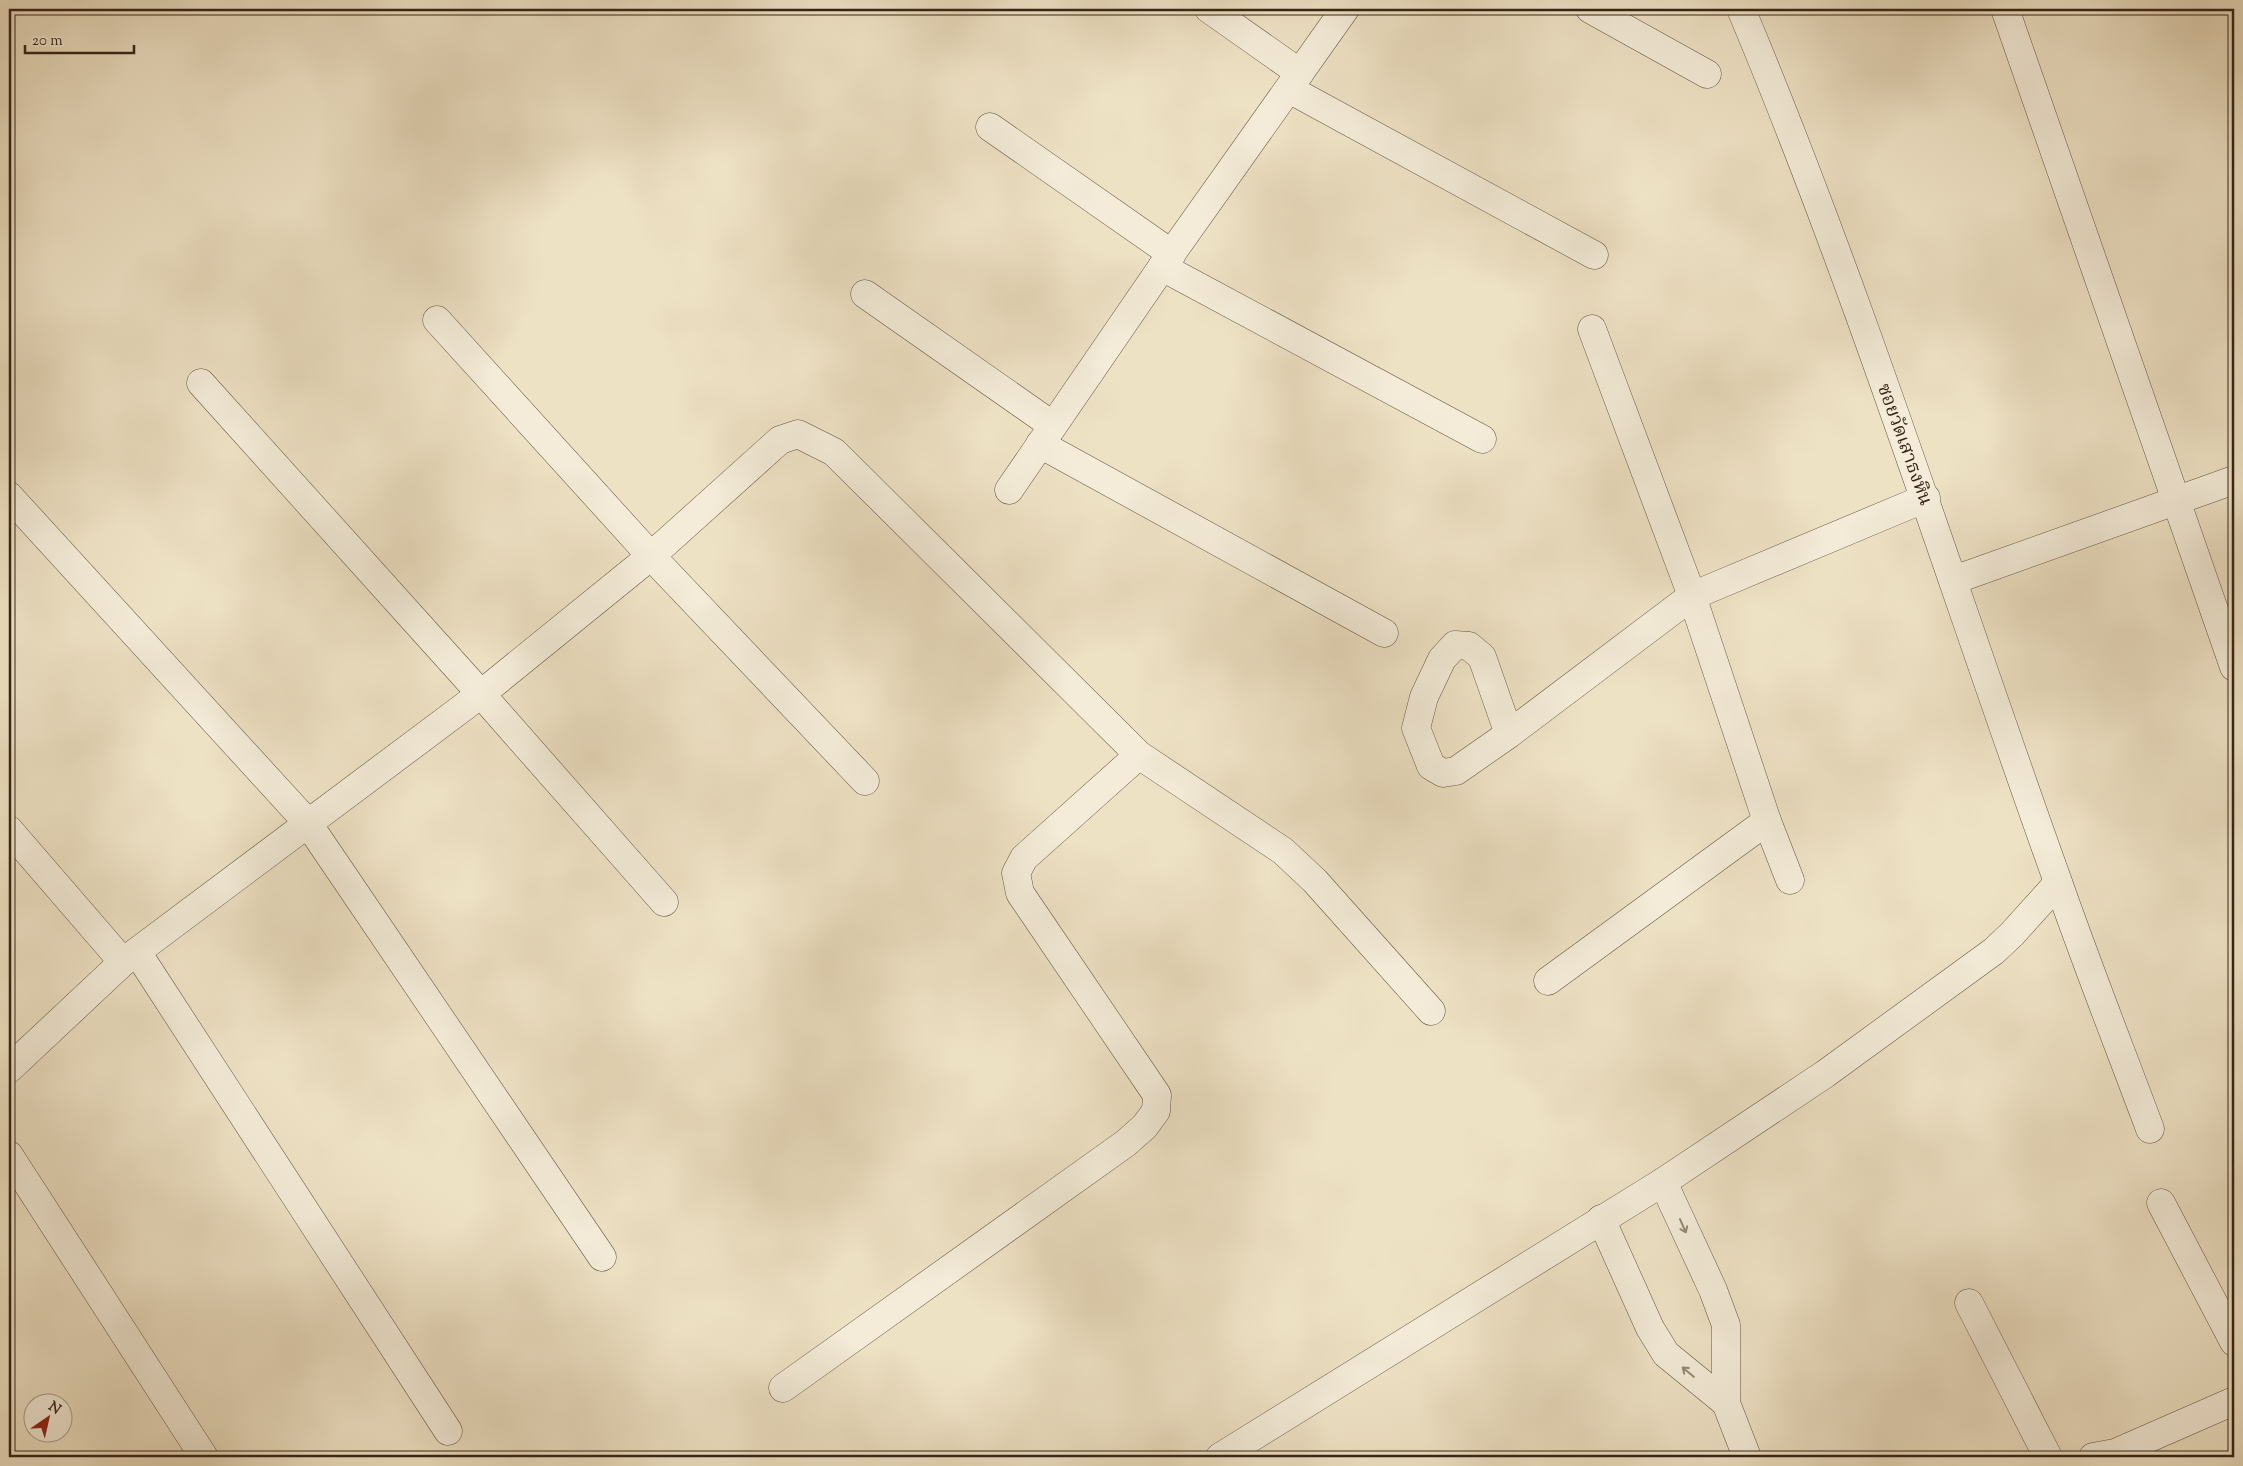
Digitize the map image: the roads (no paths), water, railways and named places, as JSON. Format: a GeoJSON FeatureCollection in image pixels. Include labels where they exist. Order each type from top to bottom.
{"type":"FeatureCollection","features":[{"type":"Feature","properties":{"kind":"street"},"geometry":{"type":"LineString","coordinates":[[1210,9],[1294,81],[1594,255]]}},
{"type":"Feature","properties":{"kind":"street"},"geometry":{"type":"LineString","coordinates":[[1009,490],[1167,260],[1345,9]]}},
{"type":"Feature","properties":{"kind":"street"},"geometry":{"type":"LineString","coordinates":[[1590,9],[1707,74]]}},
{"type":"Feature","properties":{"kind":"street","name":"ซอยวัดเสาธงหิน"},"geometry":{"type":"LineString","coordinates":[[1741,9],[1789,123],[1926,498],[2058,883],[2150,1129]]}},
{"type":"Feature","properties":{"kind":"street"},"geometry":{"type":"LineString","coordinates":[[2005,9],[2234,667]]}},
{"type":"Feature","properties":{"kind":"street"},"geometry":{"type":"LineString","coordinates":[[990,127],[1167,260],[1482,439]]}},
{"type":"Feature","properties":{"kind":"street"},"geometry":{"type":"LineString","coordinates":[[865,294],[1046,434],[1384,633]]}},
{"type":"Feature","properties":{"kind":"street"},"geometry":{"type":"LineString","coordinates":[[437,320],[651,556],[865,781]]}},
{"type":"Feature","properties":{"kind":"street"},"geometry":{"type":"LineString","coordinates":[[1592,329],[1692,596],[1767,820],[1790,880]]}},
{"type":"Feature","properties":{"kind":"street"},"geometry":{"type":"LineString","coordinates":[[201,383],[481,694],[664,902]]}},
{"type":"Feature","properties":{"kind":"street"},"geometry":{"type":"LineString","coordinates":[[9,1070],[130,957],[307,822],[481,694],[651,556],[780,440],[798,434],[834,452],[1139,755],[1283,851],[1315,881],[1431,1011]]}},
{"type":"Feature","properties":{"kind":"street"},"geometry":{"type":"LineString","coordinates":[[1954,580],[2234,480]]}},
{"type":"Feature","properties":{"kind":"street"},"geometry":{"type":"LineString","coordinates":[[9,496],[307,822],[602,1257]]}},
{"type":"Feature","properties":{"kind":"street"},"geometry":{"type":"LineString","coordinates":[[1509,734],[1692,596],[1926,498]]}},
{"type":"Feature","properties":{"kind":"street"},"geometry":{"type":"LineString","coordinates":[[783,1388],[1126,1143],[1145,1126],[1156,1111],[1157,1094],[1020,893],[1016,873],[1024,858],[1139,755]]}},
{"type":"Feature","properties":{"kind":"street"},"geometry":{"type":"LineString","coordinates":[[1548,981],[1767,820]]}},
{"type":"Feature","properties":{"kind":"street"},"geometry":{"type":"LineString","coordinates":[[9,830],[130,957],[448,1430]]}},
{"type":"Feature","properties":{"kind":"street"},"geometry":{"type":"LineString","coordinates":[[1220,1457],[1663,1182],[1826,1074],[1994,951],[2058,883]]}},
{"type":"Feature","properties":{"kind":"street"},"geometry":{"type":"LineString","coordinates":[[9,1155],[204,1457]]}},
{"type":"Feature","properties":{"kind":"street"},"geometry":{"type":"LineString","coordinates":[[1663,1182],[1713,1290],[1726,1325],[1726,1403],[1747,1457]]}},
{"type":"Feature","properties":{"kind":"street"},"geometry":{"type":"LineString","coordinates":[[2161,1203],[2234,1342]]}},
{"type":"Feature","properties":{"kind":"street"},"geometry":{"type":"LineString","coordinates":[[1601,1219],[1650,1328],[1666,1354],[1726,1403]]}},
{"type":"Feature","properties":{"kind":"street"},"geometry":{"type":"LineString","coordinates":[[1969,1303],[2048,1457]]}},
{"type":"Feature","properties":{"kind":"street"},"geometry":{"type":"LineString","coordinates":[[2093,1457],[2116,1453],[2234,1401]]}}]}
